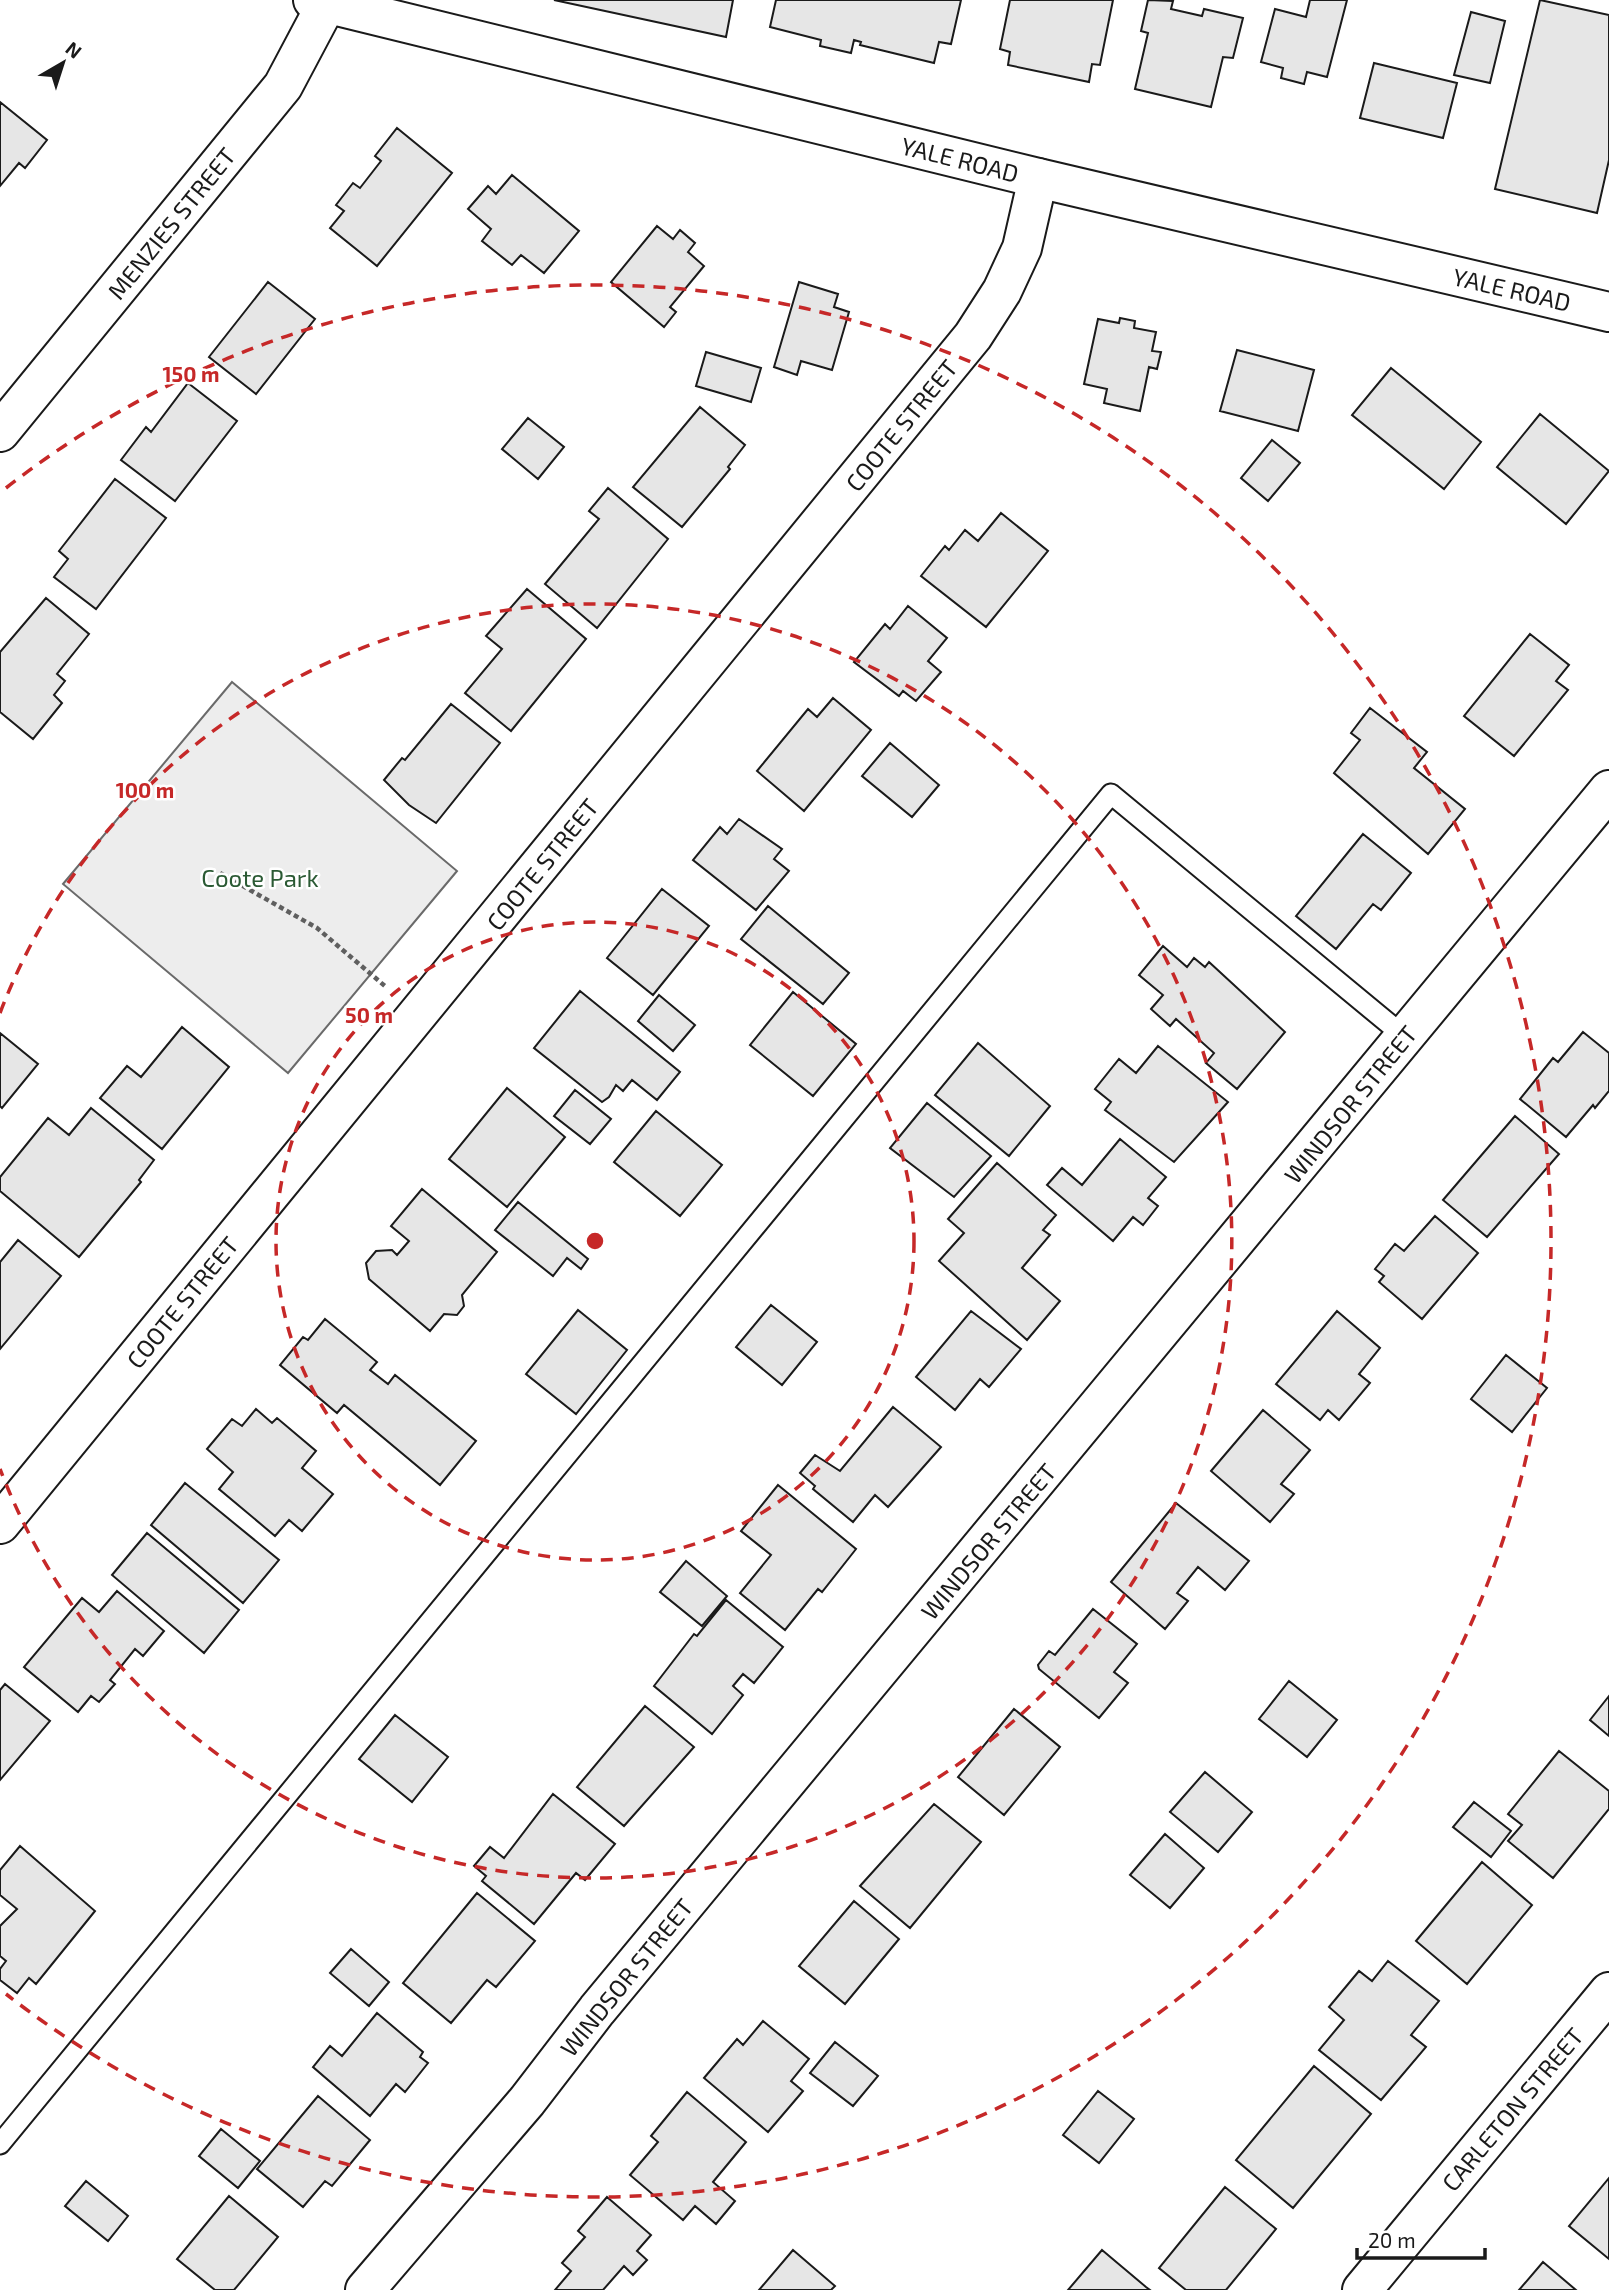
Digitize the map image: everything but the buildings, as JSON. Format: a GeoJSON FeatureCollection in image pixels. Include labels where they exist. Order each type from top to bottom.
{"type":"FeatureCollection","features":[{"type":"Feature","properties":{"kind":"street","name":"YALE ROAD"},"geometry":{"type":"LineString","coordinates":[[320,2],[1038,178],[1609,312]]}},
{"type":"Feature","properties":{"kind":"street","name":"MENZIES STREET"},"geometry":{"type":"LineString","coordinates":[[0,432],[283,86],[320,2]]}},
{"type":"Feature","properties":{"kind":"street","name":"COOTE STREET"},"geometry":{"type":"LineString","coordinates":[[0,1524],[973,336],[1002,291],[1021,248],[1038,178]]}},
{"type":"Feature","properties":{"kind":"street","name":"WINDSOR STREET"},"geometry":{"type":"LineString","coordinates":[[365,2290],[527,2101],[597,2010],[1609,790]]}},
{"type":"Feature","properties":{"kind":"street","name":"CARLETON STREET"},"geometry":{"type":"LineString","coordinates":[[1362,2290],[1609,1992]]}},
{"type":"Feature","properties":{"kind":"lane"},"geometry":{"type":"LineString","coordinates":[[0,2144],[1111,794],[1405,1037]]}},
{"type":"Feature","properties":{"kind":"path"},"geometry":{"type":"LineString","coordinates":[[220,873],[317,928],[418,1016]]}},
{"type":"Feature","properties":{"kind":"shaded area","name":"Coote Park"},"geometry":{"type":"Polygon","coordinates":[[[232,682],[457,871],[288,1073],[63,884],[232,682]]]}}]}
